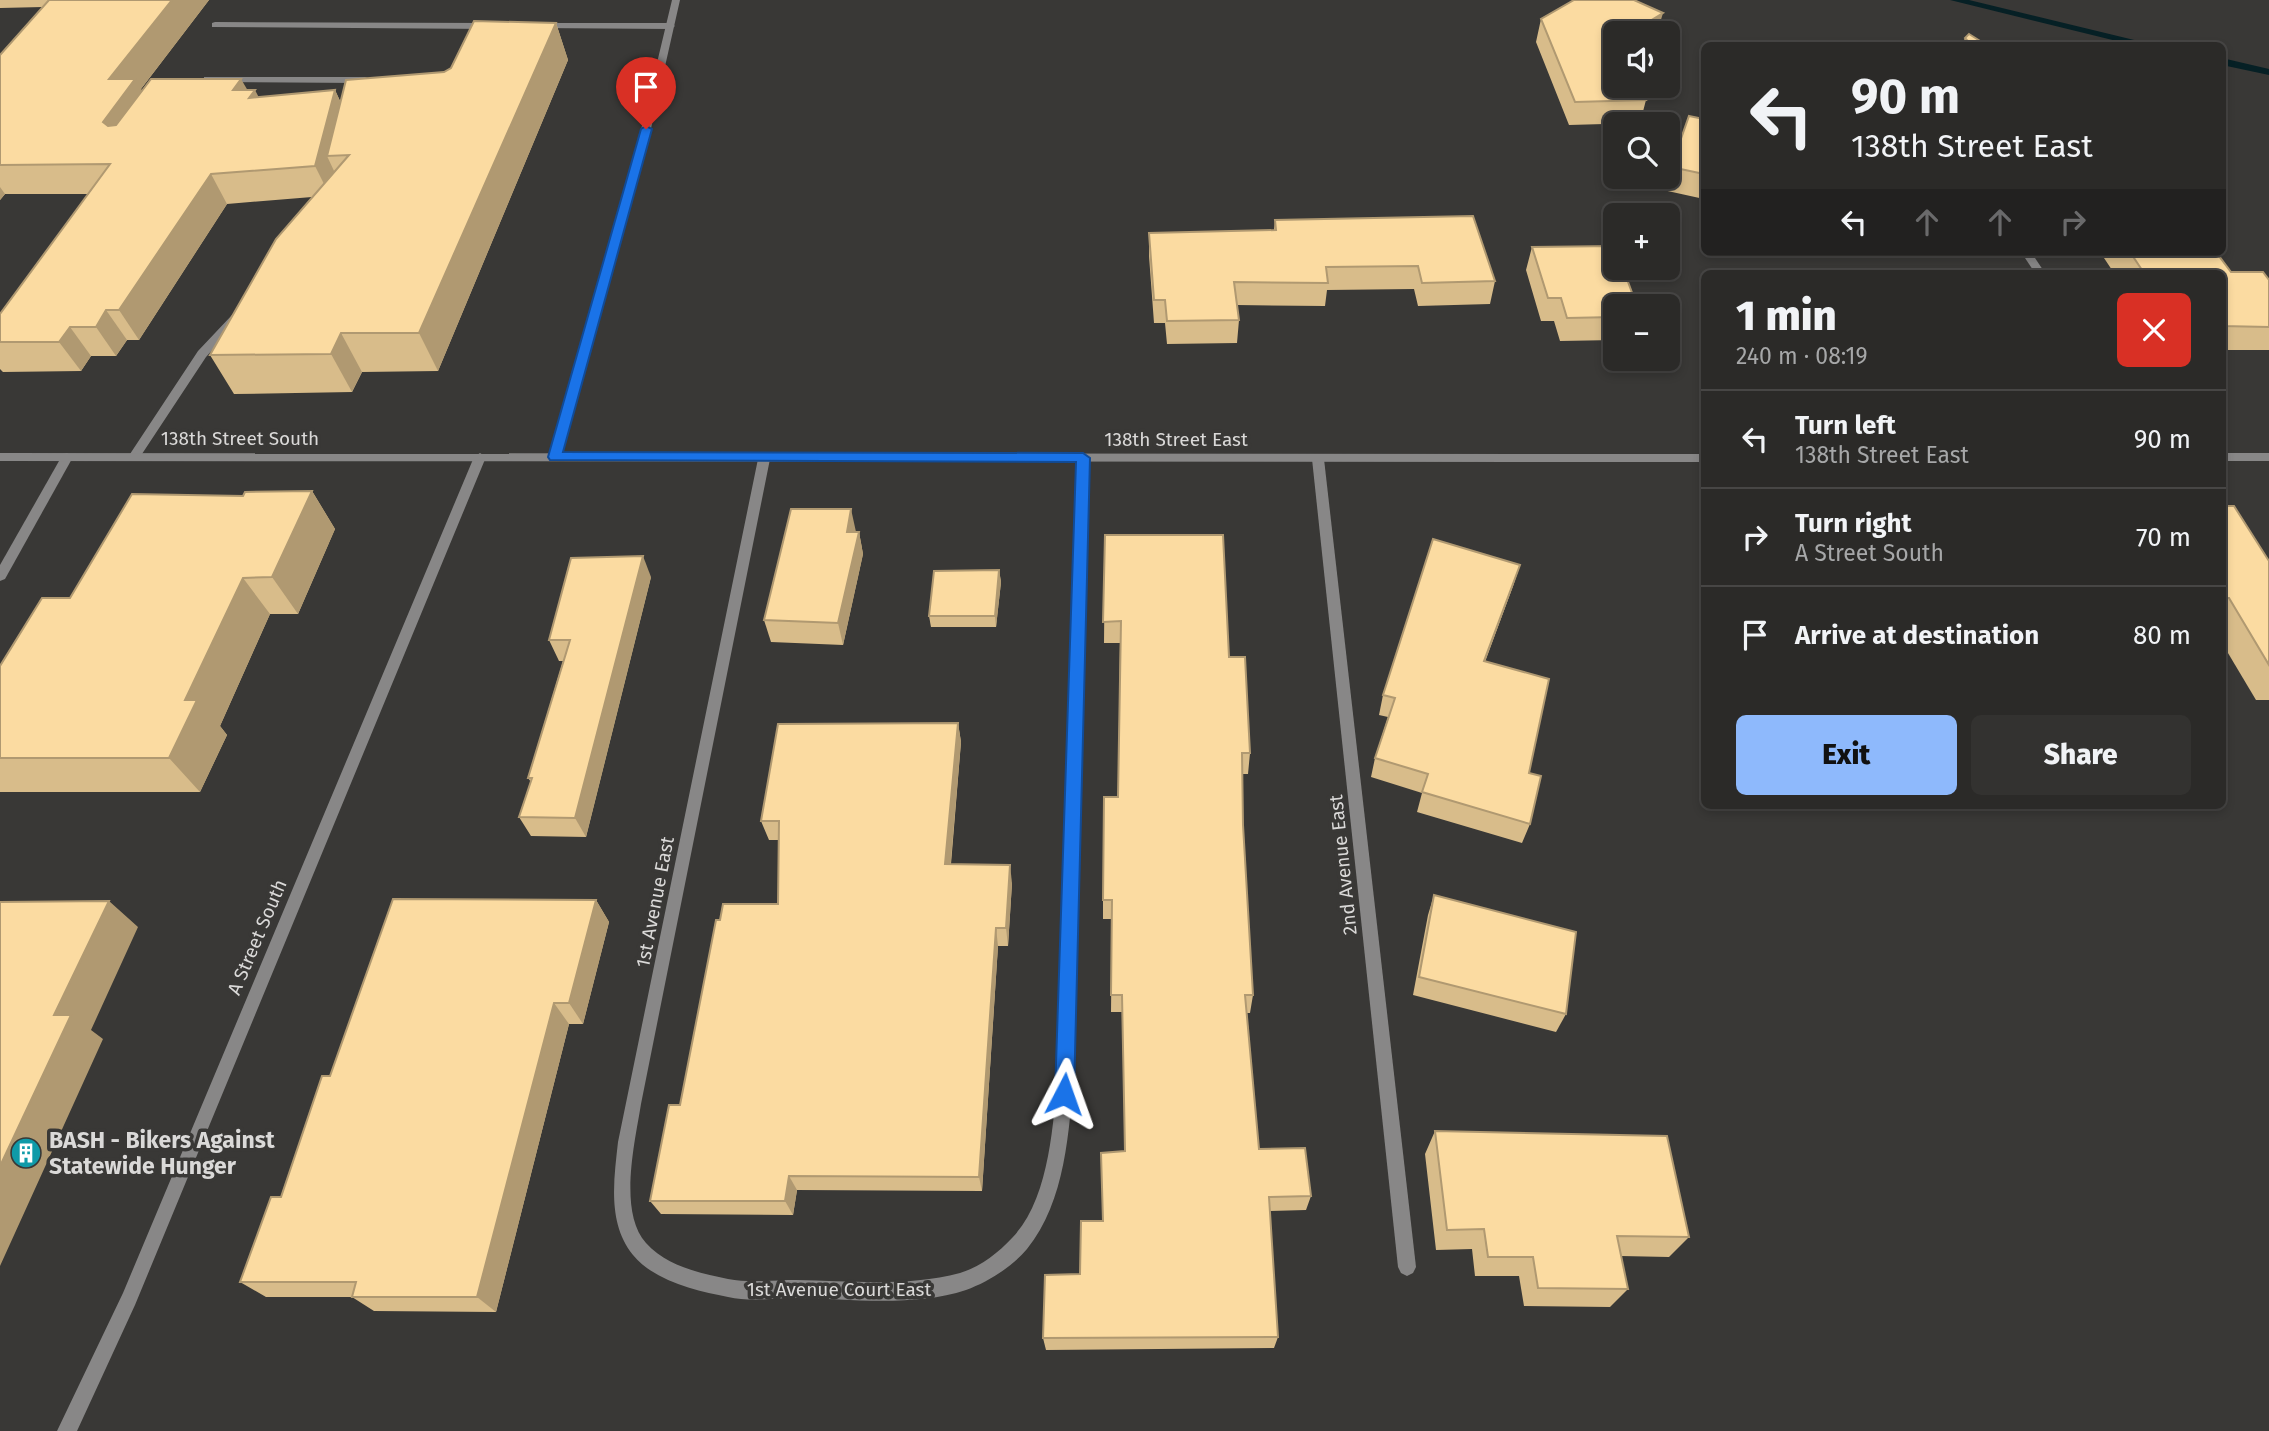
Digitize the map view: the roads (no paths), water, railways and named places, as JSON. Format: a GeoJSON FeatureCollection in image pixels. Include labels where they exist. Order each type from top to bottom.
{"type":"FeatureCollection","features":[{"type":"Feature","properties":{"kind":"street"},"geometry":{"type":"LineString","coordinates":[[554,457],[640,155],[676,0]]}},
{"type":"Feature","properties":{"kind":"street"},"geometry":{"type":"LineString","coordinates":[[215,25],[505,26]]}},
{"type":"Feature","properties":{"kind":"street"},"geometry":{"type":"LineString","coordinates":[[533,26],[671,26]]}},
{"type":"Feature","properties":{"kind":"street"},"geometry":{"type":"LineString","coordinates":[[193,79],[365,80],[362,93]]}},
{"type":"Feature","properties":{"kind":"street"},"geometry":{"type":"LineString","coordinates":[[134,457],[202,354],[249,303]]}},
{"type":"Feature","properties":{"kind":"street","name":"138th Street South"},"geometry":{"type":"LineString","coordinates":[[0,457],[480,457]]}},
{"type":"Feature","properties":{"kind":"street"},"geometry":{"type":"LineString","coordinates":[[0,576],[67,457]]}},
{"type":"Feature","properties":{"kind":"street","name":"138th Street East"},"geometry":{"type":"LineString","coordinates":[[480,457],[1701,458]]}},
{"type":"Feature","properties":{"kind":"street","name":"A Street South"},"geometry":{"type":"LineString","coordinates":[[67,1431],[134,1286],[480,457]]}},
{"type":"Feature","properties":{"kind":"street"},"geometry":{"type":"LineString","coordinates":[[2226,457],[2269,457]]}},
{"type":"Feature","properties":{"kind":"street","name":"1st Avenue Court East"},"geometry":{"type":"LineString","coordinates":[[731,1289],[923,1290],[953,1287],[978,1277],[1016,1251],[1040,1210],[1056,1156],[1066,1072],[1083,458]]}},
{"type":"Feature","properties":{"kind":"street","name":"1st Avenue East"},"geometry":{"type":"LineString","coordinates":[[731,1289],[680,1276],[643,1254],[630,1238],[623,1220],[622,1195],[633,1104],[764,459]]}},
{"type":"Feature","properties":{"kind":"street","name":"2nd Avenue East"},"geometry":{"type":"LineString","coordinates":[[1318,459],[1406,1267]]}},
{"type":"Feature","properties":{"kind":"waterway"},"geometry":{"type":"LineString","coordinates":[[1955,0],[2137,42]]}},
{"type":"Feature","properties":{"kind":"waterway"},"geometry":{"type":"LineString","coordinates":[[2226,62],[2269,72]]}},
{"type":"Feature","properties":{"kind":"place","name":"BASH - Bikers Against Statewide Hunger"},"geometry":{"type":"Point","coordinates":[26,1153]}}]}
